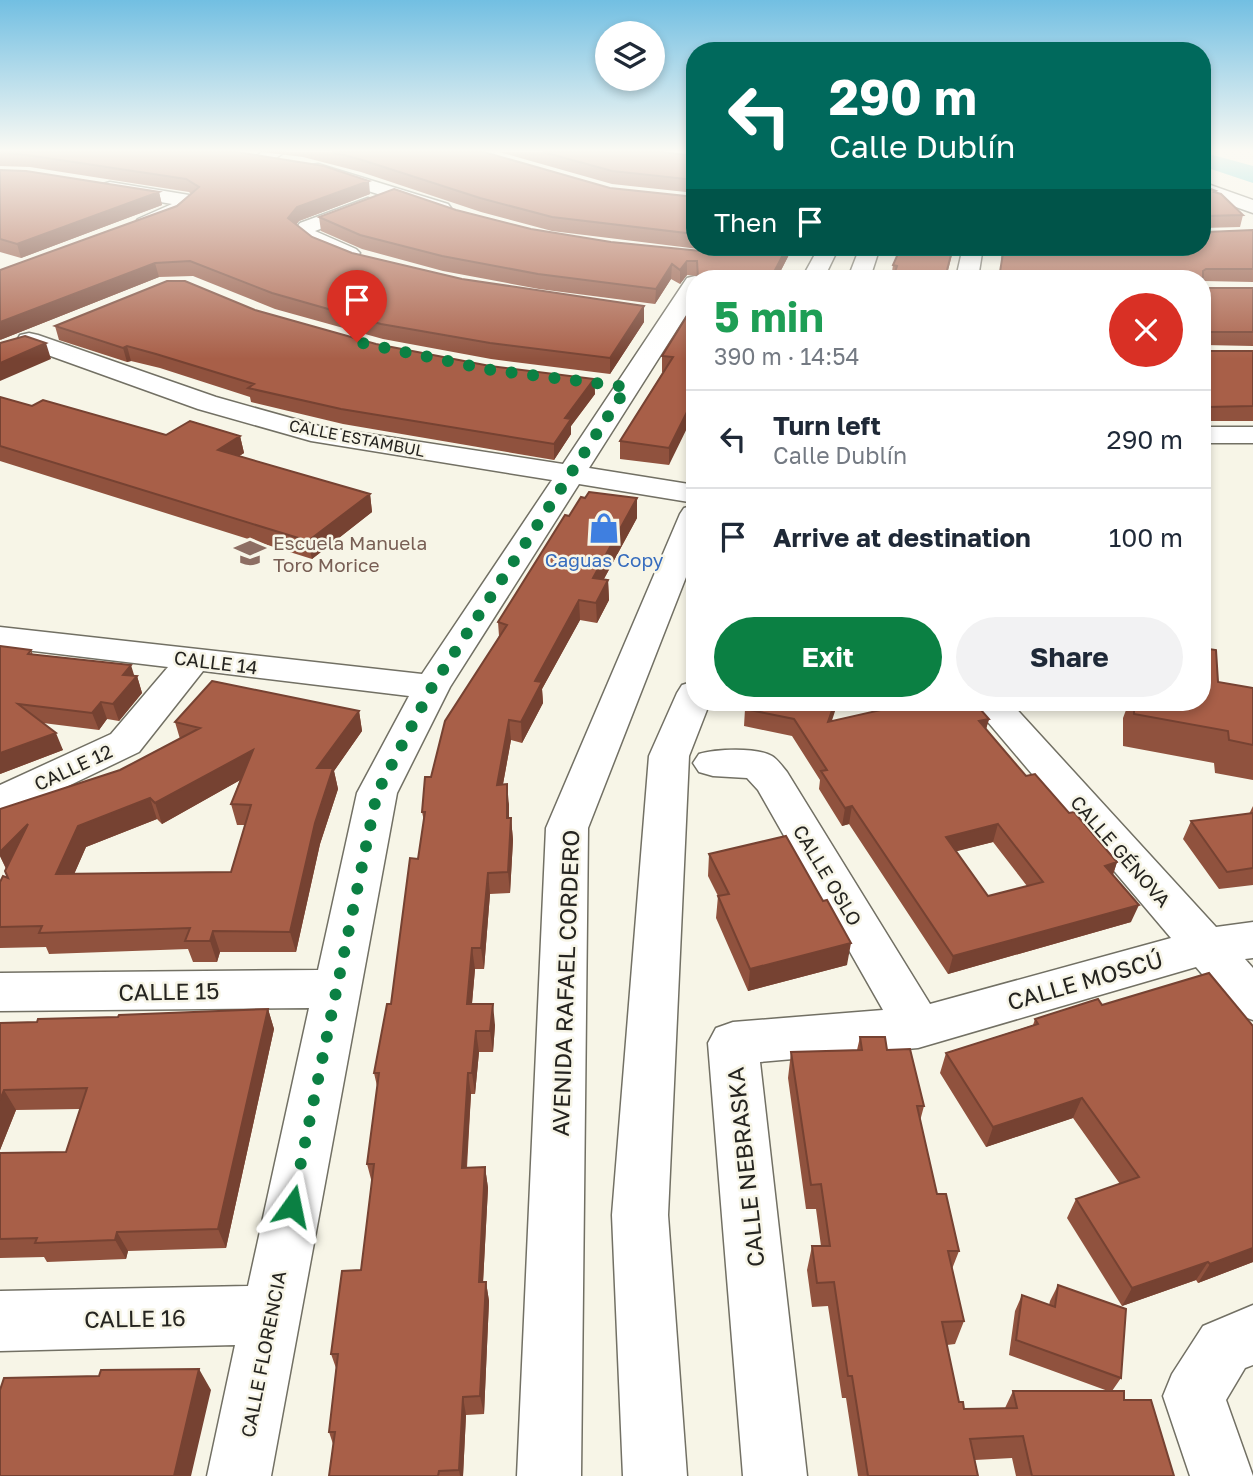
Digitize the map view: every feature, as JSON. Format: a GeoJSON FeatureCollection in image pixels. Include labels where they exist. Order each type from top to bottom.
{"type":"FeatureCollection","features":[{"type":"Feature","properties":{"kind":"street"},"geometry":{"type":"LineString","coordinates":[[133,227],[150,221]]}},
{"type":"Feature","properties":{"kind":"street"},"geometry":{"type":"LineString","coordinates":[[323,221],[307,227],[303,232],[312,239],[371,262]]}},
{"type":"Feature","properties":{"kind":"street","name":"CALLE FLORENCIA"},"geometry":{"type":"LineString","coordinates":[[239,1476],[377,793],[432,687],[569,476],[613,386],[683,292]]}},
{"type":"Feature","properties":{"kind":"street","name":"CALLE ESTAMBUL"},"geometry":{"type":"LineString","coordinates":[[66,325],[20,344],[207,403],[321,435],[686,493]]}},
{"type":"Feature","properties":{"kind":"street"},"geometry":{"type":"LineString","coordinates":[[1211,435],[1253,435]]}},
{"type":"Feature","properties":{"kind":"street","name":"AVENIDA RAFAEL CORDERO"},"geometry":{"type":"LineString","coordinates":[[549,1476],[567,828],[686,536]]}},
{"type":"Feature","properties":{"kind":"street","name":"CALLE 14"},"geometry":{"type":"LineString","coordinates":[[0,637],[432,687]]}},
{"type":"Feature","properties":{"kind":"street","name":"CALLE 12"},"geometry":{"type":"LineString","coordinates":[[0,802],[125,743],[193,660]]}},
{"type":"Feature","properties":{"kind":"street"},"geometry":{"type":"LineString","coordinates":[[655,1476],[640,1215],[669,756],[688,711]]}},
{"type":"Feature","properties":{"kind":"street","name":"CALLE GÉNOVA"},"geometry":{"type":"LineString","coordinates":[[997,711],[1253,1000]]}},
{"type":"Feature","properties":{"kind":"street","name":"CALLE OSLO"},"geometry":{"type":"LineString","coordinates":[[713,763],[758,765],[773,782],[918,1028]]}},
{"type":"Feature","properties":{"kind":"street","name":"CALLE MOSCÚ"},"geometry":{"type":"LineString","coordinates":[[918,1028],[1206,946],[1253,940]]}},
{"type":"Feature","properties":{"kind":"street","name":"CALLE 15"},"geometry":{"type":"LineString","coordinates":[[0,992],[337,989]]}},
{"type":"Feature","properties":{"kind":"street","name":"CALLE NEBRASKA"},"geometry":{"type":"LineString","coordinates":[[775,1476],[733,1043],[918,1028]]}},
{"type":"Feature","properties":{"kind":"street","name":"CALLE 16"},"geometry":{"type":"LineString","coordinates":[[0,1321],[270,1315]]}},
{"type":"Feature","properties":{"kind":"street"},"geometry":{"type":"LineString","coordinates":[[1222,1476],[1194,1396],[1224,1347],[1253,1335]]}},
{"type":"Feature","properties":{"kind":"building"},"geometry":{"type":"Polygon","coordinates":[[[0,221],[80,221],[17,244],[0,239],[0,221]]]}},
{"type":"Feature","properties":{"kind":"building"},"geometry":{"type":"Polygon","coordinates":[[[136,221],[292,221],[312,237],[352,253],[462,279],[644,306],[610,358],[490,343],[381,324],[272,293],[190,261],[155,263],[0,322],[0,270],[136,221]]]}},
{"type":"Feature","properties":{"kind":"building"},"geometry":{"type":"Polygon","coordinates":[[[328,221],[499,221],[611,242],[686,250],[686,256],[782,256],[775,270],[698,270],[697,261],[687,261],[680,270],[672,264],[656,289],[538,274],[442,256],[360,235],[328,221]]]}},
{"type":"Feature","properties":{"kind":"building"},"geometry":{"type":"Polygon","coordinates":[[[585,221],[686,221],[686,233],[585,221]]]}},
{"type":"Feature","properties":{"kind":"building"},"geometry":{"type":"Polygon","coordinates":[[[1253,230],[1253,269],[1000,270],[1003,256],[1211,256],[1211,232],[1253,230]]]}},
{"type":"Feature","properties":{"kind":"building"},"geometry":{"type":"Polygon","coordinates":[[[897,256],[951,256],[947,270],[896,270],[897,266],[893,265],[897,256]]]}},
{"type":"Feature","properties":{"kind":"building"},"geometry":{"type":"Polygon","coordinates":[[[167,281],[185,281],[255,310],[376,344],[490,366],[594,379],[565,418],[571,419],[554,444],[341,409],[248,388],[254,384],[55,326],[167,281]]]}},
{"type":"Feature","properties":{"kind":"building"},"geometry":{"type":"Polygon","coordinates":[[[1211,288],[1253,288],[1253,332],[1211,332],[1211,288]]]}},
{"type":"Feature","properties":{"kind":"building"},"geometry":{"type":"Polygon","coordinates":[[[686,317],[686,414],[669,448],[620,441],[673,357],[662,356],[686,317]]]}},
{"type":"Feature","properties":{"kind":"building"},"geometry":{"type":"Polygon","coordinates":[[[25,336],[46,343],[0,363],[0,343],[25,336]]]}},
{"type":"Feature","properties":{"kind":"building"},"geometry":{"type":"Polygon","coordinates":[[[1211,351],[1253,351],[1253,406],[1211,407],[1211,351]]]}},
{"type":"Feature","properties":{"kind":"building"},"geometry":{"type":"Polygon","coordinates":[[[0,397],[32,406],[43,400],[166,435],[190,421],[240,436],[218,450],[370,494],[308,541],[0,446],[0,397]]]}},
{"type":"Feature","properties":{"kind":"building"},"geometry":{"type":"Polygon","coordinates":[[[589,492],[637,498],[593,578],[608,580],[596,603],[579,600],[535,681],[542,682],[521,722],[509,720],[497,785],[507,784],[507,818],[511,818],[508,872],[488,873],[481,948],[472,948],[467,1004],[493,1004],[490,1031],[476,1031],[472,1073],[468,1073],[462,1168],[485,1167],[479,1282],[486,1282],[480,1396],[463,1397],[459,1470],[439,1471],[438,1476],[329,1476],[335,1432],[329,1432],[338,1354],[331,1354],[342,1271],[361,1270],[374,1164],[367,1164],[379,1073],[374,1073],[387,1004],[391,1004],[410,858],[418,859],[425,812],[422,812],[425,777],[431,777],[445,721],[507,625],[498,622],[565,515],[569,516],[581,497],[585,498],[589,492]]]}},
{"type":"Feature","properties":{"kind":"building"},"geometry":{"type":"Polygon","coordinates":[[[0,646],[31,650],[28,654],[131,665],[123,675],[137,676],[113,704],[101,702],[92,713],[18,704],[56,733],[0,753],[0,646]]]}},
{"type":"Feature","properties":{"kind":"building"},"geometry":{"type":"Polygon","coordinates":[[[1211,649],[1216,650],[1218,682],[1253,688],[1253,745],[1229,740],[1228,731],[1134,714],[1134,711],[1211,711],[1211,649]]]}},
{"type":"Feature","properties":{"kind":"building"},"geometry":{"type":"Polygon","coordinates":[[[212,681],[359,711],[317,768],[333,768],[315,823],[290,932],[213,931],[210,941],[185,941],[190,928],[39,933],[42,926],[0,927],[0,882],[3,876],[8,878],[5,871],[28,824],[0,852],[0,809],[120,770],[200,728],[175,722],[212,681]],[[253,750],[155,803],[150,798],[78,826],[56,874],[231,872],[251,805],[231,804],[253,750]]]}},
{"type":"Feature","properties":{"kind":"building"},"geometry":{"type":"Polygon","coordinates":[[[755,711],[832,711],[828,722],[877,711],[982,711],[989,719],[979,721],[1026,776],[1035,774],[1069,813],[1074,812],[1117,862],[1105,866],[1139,905],[953,956],[852,806],[845,808],[821,771],[827,770],[794,719],[755,711]],[[998,824],[946,837],[988,896],[1043,882],[998,824]]]}},
{"type":"Feature","properties":{"kind":"building"},"geometry":{"type":"Polygon","coordinates":[[[1253,813],[1253,868],[1227,872],[1191,821],[1253,813]]]}},
{"type":"Feature","properties":{"kind":"building"},"geometry":{"type":"Polygon","coordinates":[[[786,836],[823,901],[827,900],[851,943],[750,969],[718,896],[729,894],[709,854],[786,836]]]}},
{"type":"Feature","properties":{"kind":"building"},"geometry":{"type":"Polygon","coordinates":[[[1209,973],[1253,1026],[1253,1248],[1132,1288],[1076,1199],[1139,1177],[1082,1098],[993,1127],[946,1053],[1038,1024],[1035,1019],[1098,999],[1102,1005],[1209,973]]]}},
{"type":"Feature","properties":{"kind":"building"},"geometry":{"type":"Polygon","coordinates":[[[268,1009],[218,1229],[117,1232],[115,1240],[35,1243],[37,1238],[0,1239],[0,1153],[66,1152],[87,1088],[4,1090],[0,1100],[0,1023],[268,1009]]]}},
{"type":"Feature","properties":{"kind":"building"},"geometry":{"type":"Polygon","coordinates":[[[860,1037],[885,1037],[887,1050],[910,1049],[924,1106],[917,1106],[937,1194],[946,1194],[959,1251],[948,1251],[964,1321],[942,1322],[959,1402],[963,1402],[964,1409],[1017,1408],[1013,1391],[1124,1391],[1124,1400],[1151,1400],[1174,1476],[1032,1476],[1023,1436],[970,1439],[978,1476],[868,1476],[852,1376],[848,1376],[834,1282],[817,1283],[812,1246],[830,1246],[821,1184],[811,1185],[791,1052],[862,1050],[860,1037]]]}},
{"type":"Feature","properties":{"kind":"building"},"geometry":{"type":"Polygon","coordinates":[[[1058,1285],[1126,1309],[1121,1378],[1016,1340],[1022,1295],[1055,1307],[1058,1285]]]}},
{"type":"Feature","properties":{"kind":"building"},"geometry":{"type":"Polygon","coordinates":[[[199,1369],[174,1476],[0,1476],[0,1390],[4,1378],[99,1376],[101,1370],[199,1369]]]}},
{"type":"Feature","properties":{"kind":"place","name":"Caguas Copy"},"geometry":{"type":"Point","coordinates":[604,528]}},
{"type":"Feature","properties":{"kind":"place","name":"Escuela Manuela Toro Morice"},"geometry":{"type":"Point","coordinates":[250,553]}},
{"type":"Feature","properties":{"kind":"route"},"geometry":{"type":"LineString","coordinates":[[292,1206],[377,793],[432,687],[627,387],[491,370],[379,349],[357,342]]}}]}
